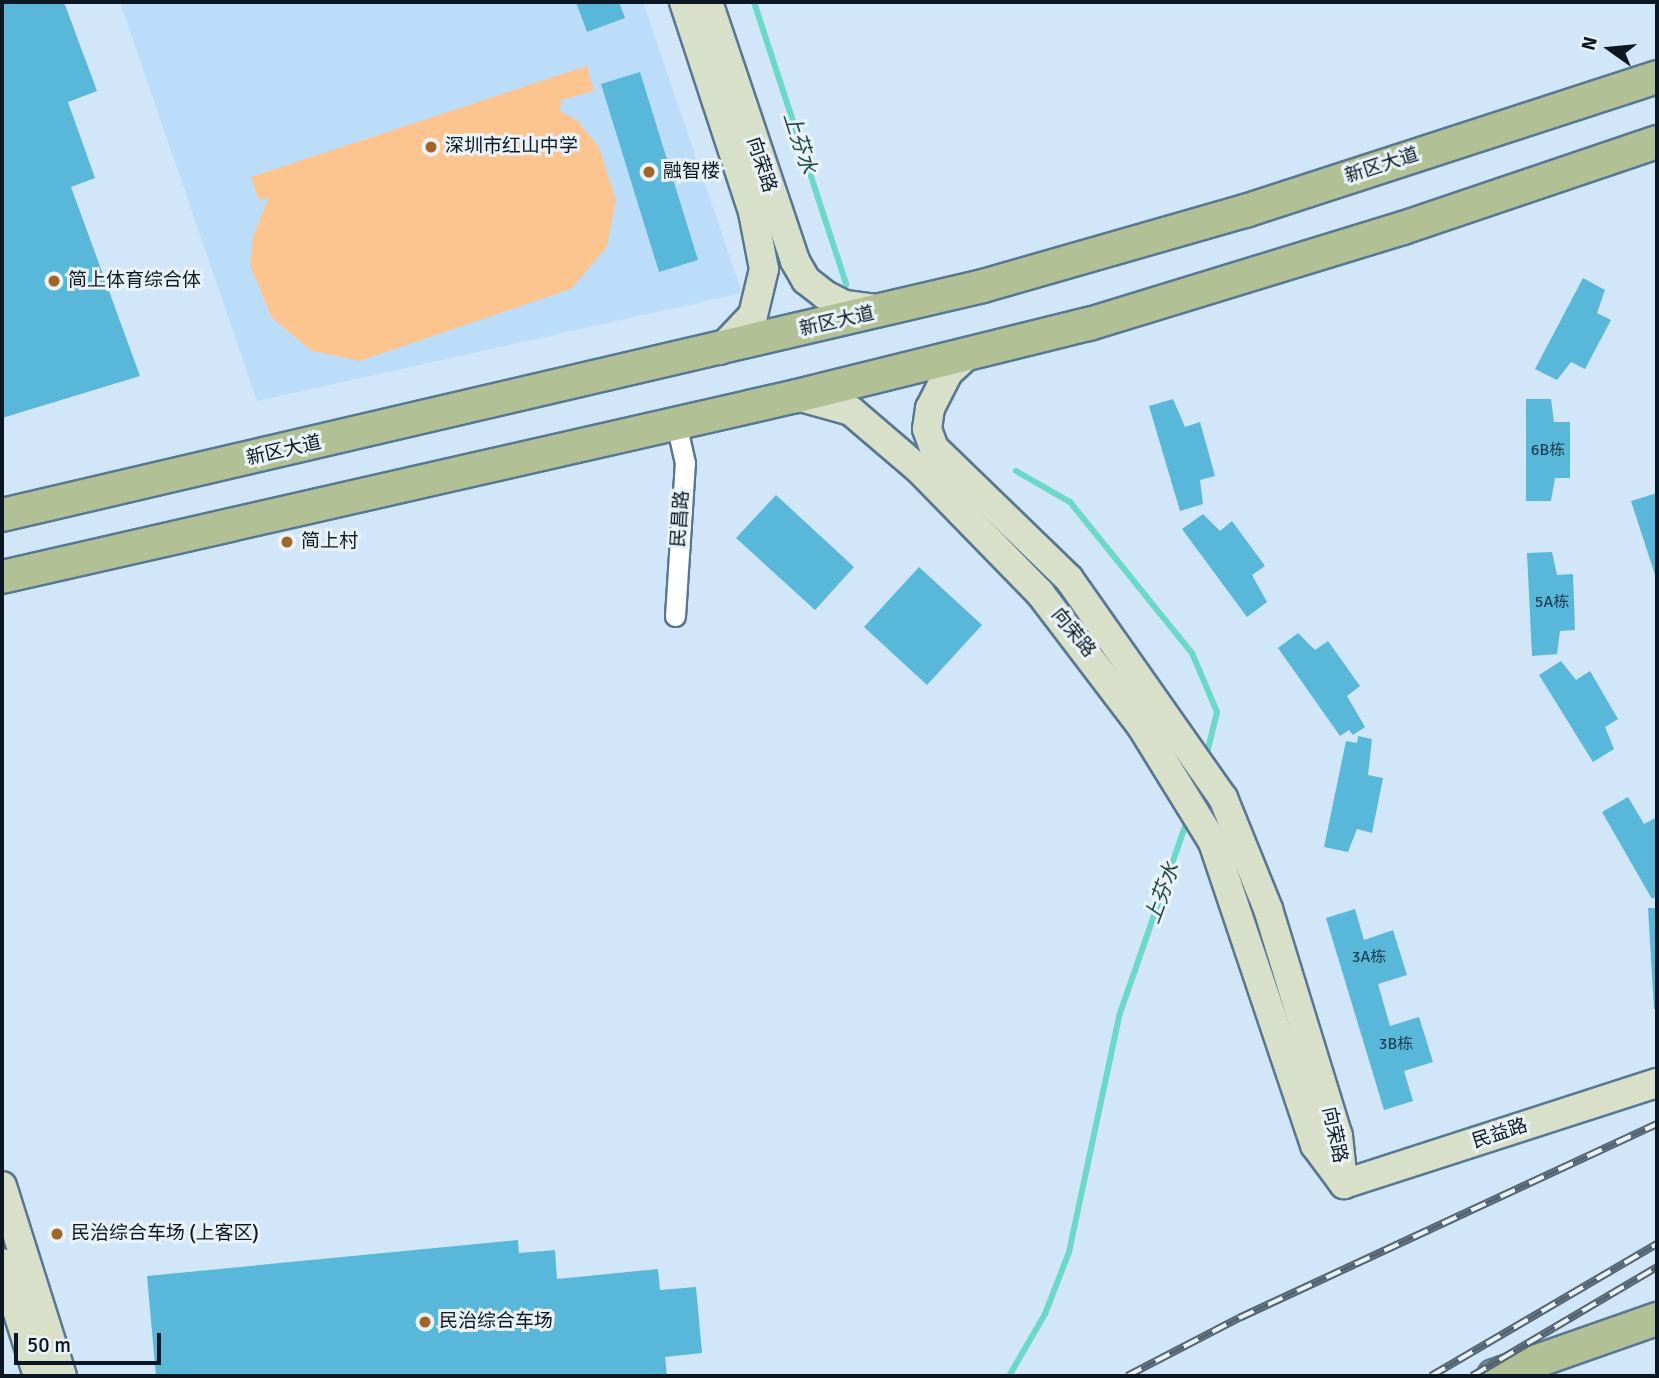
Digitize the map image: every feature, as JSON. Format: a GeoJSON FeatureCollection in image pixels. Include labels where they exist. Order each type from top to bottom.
{"type":"FeatureCollection","features":[{"type":"Feature","properties":{"kind":"main road","name":"向荣路"},"geometry":{"type":"LineString","coordinates":[[684,2],[753,212],[764,269],[753,315],[720,350]]}},
{"type":"Feature","properties":{"kind":"main road","name":"向荣路"},"geometry":{"type":"LineString","coordinates":[[708,2],[794,261],[825,295],[845,305],[887,310]]}},
{"type":"Feature","properties":{"kind":"main road","name":"新区大道"},"geometry":{"type":"LineString","coordinates":[[2,515],[720,350],[887,310],[1148,241],[1657,77]]}},
{"type":"Feature","properties":{"kind":"main road"},"geometry":{"type":"LineString","coordinates":[[2,577],[966,356],[1245,278],[1657,142]]}},
{"type":"Feature","properties":{"kind":"main road","name":"向荣路"},"geometry":{"type":"LineString","coordinates":[[966,356],[948,373],[930,408],[928,429],[934,448],[1069,579],[1156,698],[1223,798],[1254,868],[1338,1136],[1344,1184]]}},
{"type":"Feature","properties":{"kind":"main road","name":"向荣路"},"geometry":{"type":"LineString","coordinates":[[797,396],[851,411],[920,470],[1040,593],[1142,727],[1213,842],[1242,918],[1315,1145],[1344,1184]]}},
{"type":"Feature","properties":{"kind":"main road","name":"民益路"},"geometry":{"type":"LineString","coordinates":[[1344,1184],[1657,1083]]}},
{"type":"Feature","properties":{"kind":"main road"},"geometry":{"type":"LineString","coordinates":[[2,1186],[62,1376]]}},
{"type":"Feature","properties":{"kind":"main road"},"geometry":{"type":"LineString","coordinates":[[2,1263],[38,1376]]}},
{"type":"Feature","properties":{"kind":"main road"},"geometry":{"type":"LineString","coordinates":[[1494,1376],[1657,1320]]}},
{"type":"Feature","properties":{"kind":"street","name":"民昌路"},"geometry":{"type":"LineString","coordinates":[[675,616],[685,463],[676,423]]}},
{"type":"Feature","properties":{"kind":"shaded area","name":"深圳市红山中学"},"geometry":{"type":"Polygon","coordinates":[[[120,2],[643,2],[742,293],[257,401],[120,2]]]}},
{"type":"Feature","properties":{"kind":"shaded area"},"geometry":{"type":"Polygon","coordinates":[[[587,66],[594,91],[562,100],[560,111],[577,120],[599,147],[616,200],[607,247],[571,289],[360,361],[312,351],[272,318],[250,265],[253,237],[269,197],[259,200],[251,177],[587,66]]]}},
{"type":"Feature","properties":{"kind":"building","name":"简上体育综合体"},"geometry":{"type":"Polygon","coordinates":[[[2,2],[64,2],[97,91],[68,102],[95,178],[71,187],[140,376],[2,418],[2,2]]]}},
{"type":"Feature","properties":{"kind":"building"},"geometry":{"type":"Polygon","coordinates":[[[576,2],[619,2],[625,18],[587,32],[576,2]]]}},
{"type":"Feature","properties":{"kind":"building","name":"融智楼"},"geometry":{"type":"Polygon","coordinates":[[[640,72],[698,260],[659,272],[601,84],[640,72]]]}},
{"type":"Feature","properties":{"kind":"building"},"geometry":{"type":"Polygon","coordinates":[[[1583,278],[1605,290],[1597,313],[1611,320],[1585,369],[1571,362],[1557,380],[1535,369],[1583,278]]]}},
{"type":"Feature","properties":{"kind":"building"},"geometry":{"type":"Polygon","coordinates":[[[1173,399],[1185,427],[1200,422],[1215,476],[1200,480],[1203,504],[1180,511],[1149,406],[1173,399]]]}},
{"type":"Feature","properties":{"kind":"building"},"geometry":{"type":"Polygon","coordinates":[[[1526,399],[1551,399],[1554,422],[1570,422],[1570,478],[1555,478],[1551,501],[1526,501],[1526,399]]]}},
{"type":"Feature","properties":{"kind":"building"},"geometry":{"type":"Polygon","coordinates":[[[1657,493],[1657,581],[1631,501],[1657,493]]]}},
{"type":"Feature","properties":{"kind":"building"},"geometry":{"type":"Polygon","coordinates":[[[776,495],[854,567],[815,610],[736,538],[776,495]]]}},
{"type":"Feature","properties":{"kind":"building"},"geometry":{"type":"Polygon","coordinates":[[[1203,514],[1220,531],[1232,521],[1265,566],[1252,575],[1267,602],[1247,617],[1182,529],[1203,514]]]}},
{"type":"Feature","properties":{"kind":"building"},"geometry":{"type":"Polygon","coordinates":[[[1552,552],[1557,575],[1573,574],[1575,630],[1560,631],[1557,654],[1532,656],[1527,553],[1552,552]]]}},
{"type":"Feature","properties":{"kind":"building"},"geometry":{"type":"Polygon","coordinates":[[[919,567],[982,625],[927,685],[864,627],[919,567]]]}},
{"type":"Feature","properties":{"kind":"building"},"geometry":{"type":"Polygon","coordinates":[[[1298,633],[1315,650],[1328,641],[1360,686],[1347,696],[1365,727],[1353,735],[1349,730],[1340,736],[1278,648],[1298,633]]]}},
{"type":"Feature","properties":{"kind":"building"},"geometry":{"type":"Polygon","coordinates":[[[1561,661],[1576,680],[1590,671],[1618,719],[1605,727],[1614,749],[1593,762],[1539,675],[1561,661]]]}},
{"type":"Feature","properties":{"kind":"building"},"geometry":{"type":"Polygon","coordinates":[[[1358,736],[1372,739],[1368,775],[1383,778],[1372,833],[1357,829],[1348,852],[1324,847],[1346,741],[1357,743],[1358,736]]]}},
{"type":"Feature","properties":{"kind":"building"},"geometry":{"type":"Polygon","coordinates":[[[1628,797],[1644,824],[1657,817],[1657,896],[1652,899],[1602,812],[1628,797]]]}},
{"type":"Feature","properties":{"kind":"building"},"geometry":{"type":"Polygon","coordinates":[[[1648,908],[1657,908],[1657,1009],[1654,1009],[1648,908]]]}},
{"type":"Feature","properties":{"kind":"building"},"geometry":{"type":"Polygon","coordinates":[[[1355,909],[1364,940],[1393,930],[1407,975],[1378,984],[1390,1026],[1419,1017],[1433,1062],[1404,1071],[1413,1101],[1384,1110],[1326,918],[1355,909]]]}},
{"type":"Feature","properties":{"kind":"building","name":"民治综合车场"},"geometry":{"type":"Polygon","coordinates":[[[518,1240],[519,1253],[555,1250],[557,1279],[658,1269],[660,1290],[696,1287],[702,1353],[665,1357],[667,1376],[156,1376],[147,1276],[518,1240]]]}},
{"type":"Feature","properties":{"kind":"waterway","name":"上芬水"},"geometry":{"type":"LineString","coordinates":[[754,2],[846,284]]}},
{"type":"Feature","properties":{"kind":"waterway","name":"上芬水"},"geometry":{"type":"LineString","coordinates":[[1016,471],[1070,502],[1192,653],[1217,712],[1206,757]]}},
{"type":"Feature","properties":{"kind":"waterway","name":"上芬水"},"geometry":{"type":"LineString","coordinates":[[1009,1376],[1045,1314],[1069,1252],[1119,1016],[1188,818]]}},
{"type":"Feature","properties":{"kind":"railway"},"geometry":{"type":"LineString","coordinates":[[1127,1376],[1239,1318],[1657,1124]]}},
{"type":"Feature","properties":{"kind":"railway"},"geometry":{"type":"LineString","coordinates":[[1431,1376],[1657,1244]]}},
{"type":"Feature","properties":{"kind":"railway"},"geometry":{"type":"LineString","coordinates":[[1472,1376],[1657,1267]]}},
{"type":"Feature","properties":{"kind":"place","name":"深圳市红山中学"},"geometry":{"type":"Point","coordinates":[431,147]}},
{"type":"Feature","properties":{"kind":"place","name":"融智楼"},"geometry":{"type":"Point","coordinates":[649,172]}},
{"type":"Feature","properties":{"kind":"place","name":"简上体育综合体"},"geometry":{"type":"Point","coordinates":[54,281]}},
{"type":"Feature","properties":{"kind":"place","name":"简上村"},"geometry":{"type":"Point","coordinates":[287,542]}},
{"type":"Feature","properties":{"kind":"place","name":"民治综合车场 (上客区)"},"geometry":{"type":"Point","coordinates":[57,1234]}},
{"type":"Feature","properties":{"kind":"place","name":"民治综合车场"},"geometry":{"type":"Point","coordinates":[425,1322]}}]}
